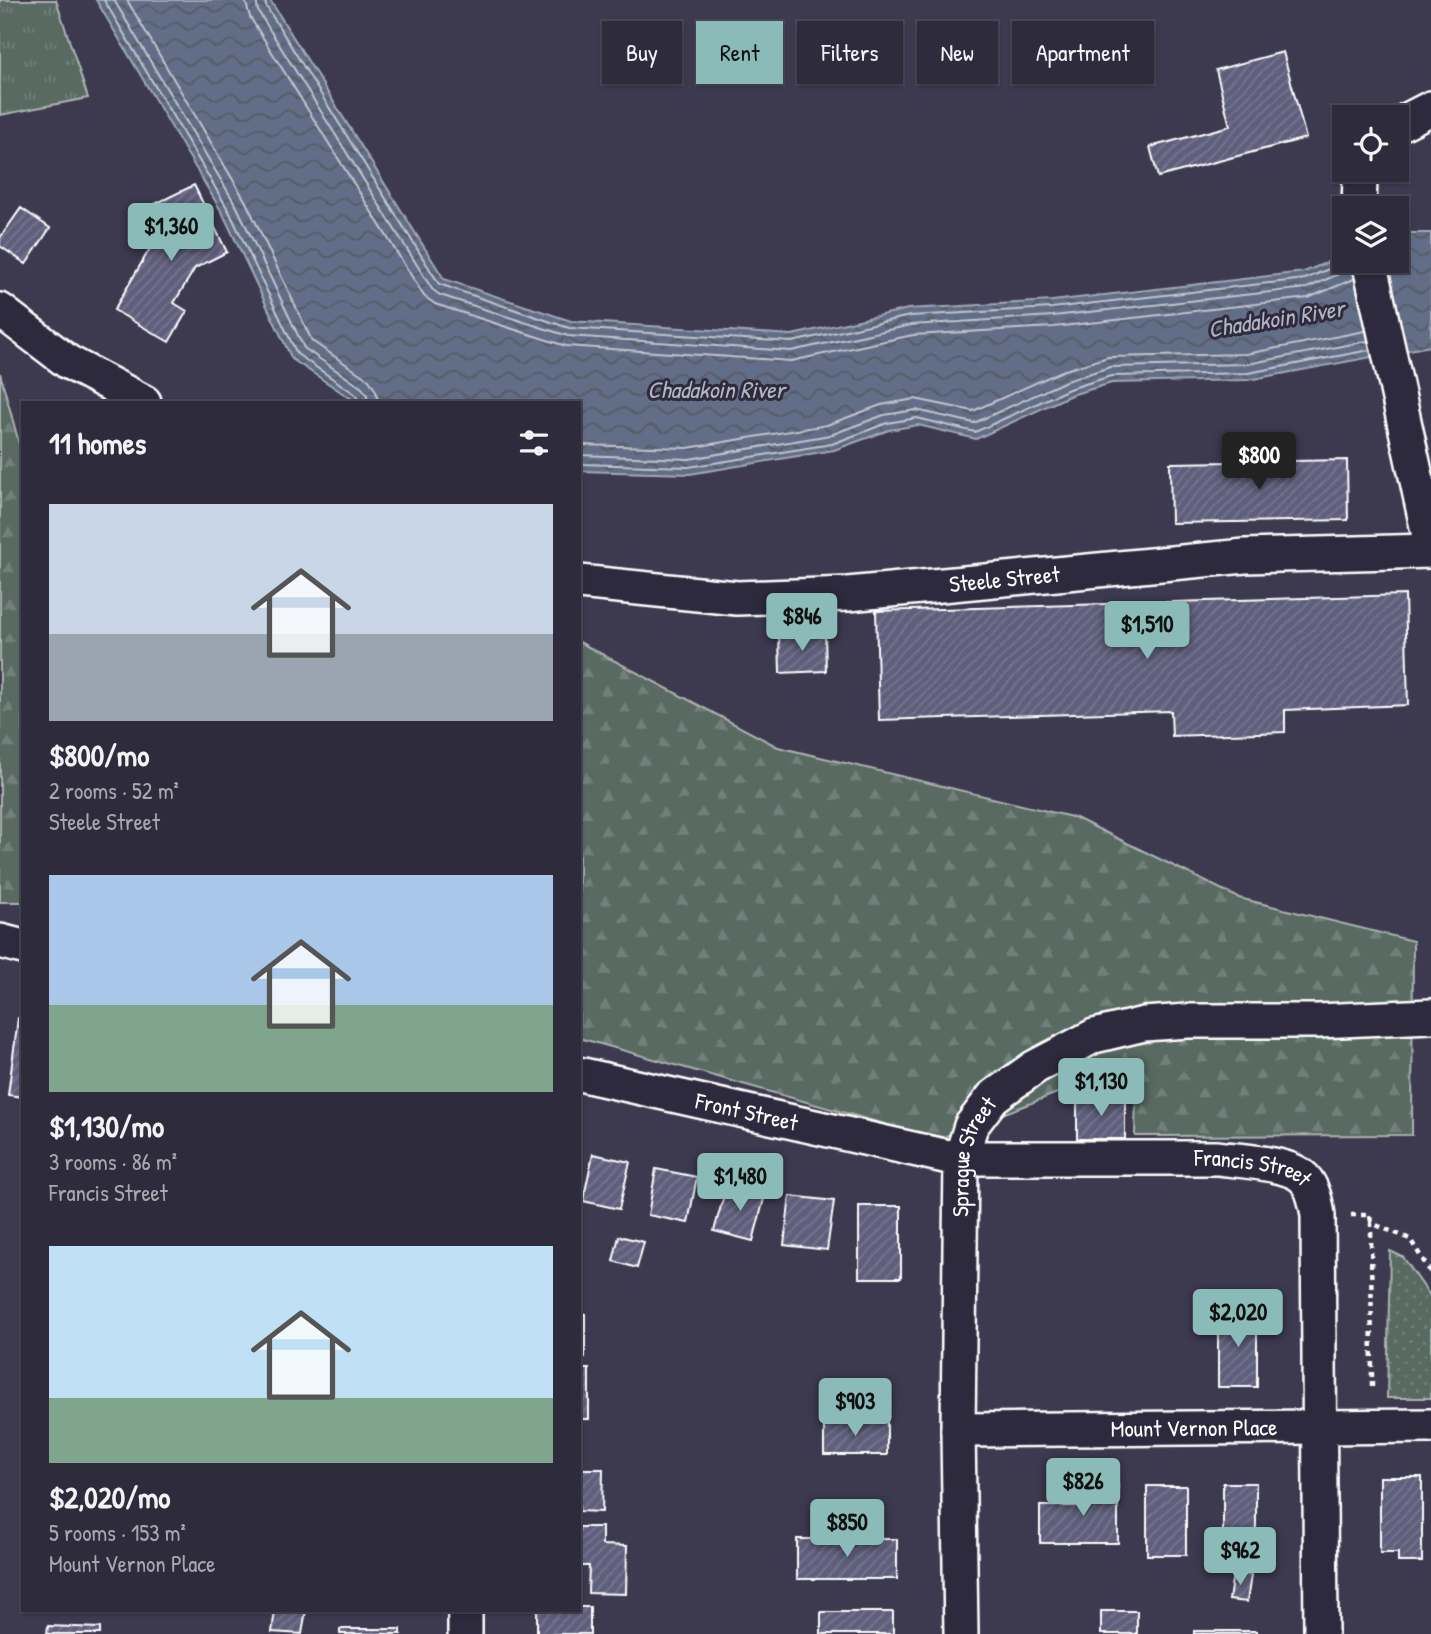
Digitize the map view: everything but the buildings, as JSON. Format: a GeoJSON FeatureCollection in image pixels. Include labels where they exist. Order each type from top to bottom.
{"type":"FeatureCollection","features":[{"type":"Feature","properties":{"kind":"street"},"geometry":{"type":"LineString","coordinates":[[1409,119],[1431,108]]}},
{"type":"Feature","properties":{"kind":"street"},"geometry":{"type":"LineString","coordinates":[[1372,273],[1431,545]]}},
{"type":"Feature","properties":{"kind":"street"},"geometry":{"type":"LineString","coordinates":[[0,310],[68,362],[142,401]]}},
{"type":"Feature","properties":{"kind":"street","name":"Steele Street"},"geometry":{"type":"LineString","coordinates":[[581,582],[737,598],[848,594],[1245,556],[1431,551]]}},
{"type":"Feature","properties":{"kind":"street"},"geometry":{"type":"LineString","coordinates":[[0,942],[21,947]]}},
{"type":"Feature","properties":{"kind":"street","name":"Sprague Street"},"geometry":{"type":"LineString","coordinates":[[961,1634],[957,1158],[971,1126],[992,1097],[1035,1067],[1094,1036],[1144,1024],[1431,1016]]}},
{"type":"Feature","properties":{"kind":"street","name":"Front Street"},"geometry":{"type":"LineString","coordinates":[[581,1074],[957,1158]]}},
{"type":"Feature","properties":{"kind":"street","name":"Francis Street"},"geometry":{"type":"LineString","coordinates":[[957,1158],[1217,1158],[1253,1162],[1295,1172],[1305,1179],[1317,1204],[1318,1215],[1321,1634]]}},
{"type":"Feature","properties":{"kind":"street","name":"Mount Vernon Place"},"geometry":{"type":"LineString","coordinates":[[958,1430],[1431,1426]]}},
{"type":"Feature","properties":{"kind":"street"},"geometry":{"type":"LineString","coordinates":[[465,1612],[465,1634]]}},
{"type":"Feature","properties":{"kind":"path"},"geometry":{"type":"LineString","coordinates":[[1372,1387],[1371,1223],[1410,1239],[1431,1273]]}},
{"type":"Feature","properties":{"kind":"green space"},"geometry":{"type":"Polygon","coordinates":[[[0,0],[56,0],[88,98],[0,115],[0,0]]]}},
{"type":"Feature","properties":{"kind":"green space"},"geometry":{"type":"Polygon","coordinates":[[[0,373],[21,451],[21,902],[0,902],[0,373]]]}},
{"type":"Feature","properties":{"kind":"green space"},"geometry":{"type":"Polygon","coordinates":[[[581,643],[778,747],[1076,818],[1239,898],[1413,941],[1412,1135],[1135,1136],[1136,1090],[1065,1090],[938,1139],[581,1039],[581,643]]]}},
{"type":"Feature","properties":{"kind":"green space"},"geometry":{"type":"Polygon","coordinates":[[[1390,1251],[1403,1257],[1431,1297],[1431,1398],[1387,1398],[1390,1251]]]}},
{"type":"Feature","properties":{"kind":"water","name":"Chadakoin River"},"geometry":{"type":"Polygon","coordinates":[[[96,0],[270,0],[444,279],[571,321],[792,335],[908,309],[1052,301],[1304,272],[1332,260],[1332,273],[1409,273],[1409,233],[1431,233],[1431,346],[1248,380],[1112,383],[1071,395],[976,439],[918,425],[889,430],[834,450],[690,474],[581,471],[581,401],[355,401],[292,359],[223,214],[96,0]]]}}]}
